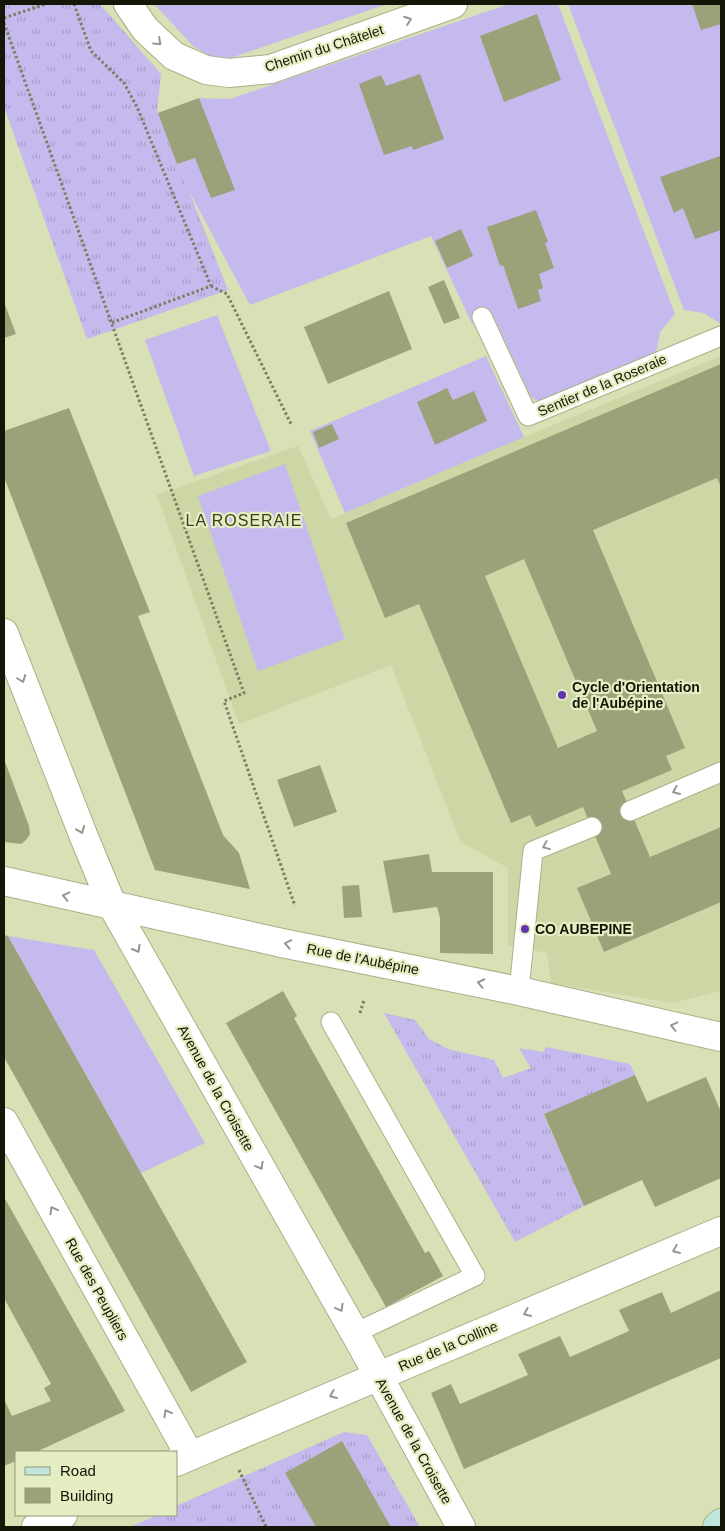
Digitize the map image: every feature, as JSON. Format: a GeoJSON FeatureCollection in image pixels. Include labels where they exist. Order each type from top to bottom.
{"type":"FeatureCollection","features":[{"type":"Feature","properties":{"kind":"street","name":"Chemin du Châtelet"},"geometry":{"type":"LineString","coordinates":[[128,4],[145,29],[174,56],[206,70],[229,73],[271,69],[453,4]]}},
{"type":"Feature","properties":{"kind":"street","name":"Avenue de la Croisette"},"geometry":{"type":"LineString","coordinates":[[4,633],[113,906],[378,1375],[461,1527]]}},
{"type":"Feature","properties":{"kind":"street","name":"Rue de l'Aubépine"},"geometry":{"type":"LineString","coordinates":[[4,881],[113,906],[519,991],[721,1037]]}},
{"type":"Feature","properties":{"kind":"street","name":"Rue des Peupliers"},"geometry":{"type":"LineString","coordinates":[[4,1122],[183,1459]]}},
{"type":"Feature","properties":{"kind":"street","name":"Rue de la Colline"},"geometry":{"type":"LineString","coordinates":[[183,1459],[721,1231]]}},
{"type":"Feature","properties":{"kind":"street"},"geometry":{"type":"LineString","coordinates":[[36,1527],[61,1516]]}},
{"type":"Feature","properties":{"kind":"street"},"geometry":{"type":"LineString","coordinates":[[717,1527],[721,1523]]}},
{"type":"Feature","properties":{"kind":"lane","name":"Sentier de la Roseraie"},"geometry":{"type":"LineString","coordinates":[[482,317],[528,416],[721,336]]}},
{"type":"Feature","properties":{"kind":"lane"},"geometry":{"type":"LineString","coordinates":[[630,810],[721,772]]}},
{"type":"Feature","properties":{"kind":"lane"},"geometry":{"type":"LineString","coordinates":[[519,991],[533,851],[592,827]]}},
{"type":"Feature","properties":{"kind":"lane"},"geometry":{"type":"LineString","coordinates":[[331,1022],[475,1276],[354,1333]]}},
{"type":"Feature","properties":{"kind":"path"},"geometry":{"type":"LineString","coordinates":[[4,18],[46,4]]}},
{"type":"Feature","properties":{"kind":"path"},"geometry":{"type":"LineString","coordinates":[[74,4],[91,51],[124,83],[136,107],[211,286],[227,294],[292,426]]}},
{"type":"Feature","properties":{"kind":"path"},"geometry":{"type":"LineString","coordinates":[[4,23],[244,693],[224,701],[295,906]]}},
{"type":"Feature","properties":{"kind":"path"},"geometry":{"type":"LineString","coordinates":[[111,323],[211,286]]}},
{"type":"Feature","properties":{"kind":"path"},"geometry":{"type":"LineString","coordinates":[[238,1468],[266,1527]]}},
{"type":"Feature","properties":{"kind":"shaded area","name":"Cycle d'Orientation de l'Aubépine"},"geometry":{"type":"Polygon","coordinates":[[[721,356],[721,991],[672,1003],[551,983],[547,953],[508,945],[508,868],[461,842],[391,665],[239,724],[157,495],[298,446],[331,519],[721,356]]]}},
{"type":"Feature","properties":{"kind":"green space"},"geometry":{"type":"Polygon","coordinates":[[[4,4],[100,4],[161,74],[157,110],[228,290],[87,339],[4,107],[4,4]]]}},
{"type":"Feature","properties":{"kind":"green space"},"geometry":{"type":"Polygon","coordinates":[[[154,4],[387,4],[228,59],[210,56],[193,46],[154,4]]]}},
{"type":"Feature","properties":{"kind":"green space"},"geometry":{"type":"Polygon","coordinates":[[[509,4],[558,4],[675,314],[660,332],[656,354],[541,403],[531,397],[492,313],[472,324],[431,236],[250,305],[189,191],[158,113],[199,98],[230,99],[509,4]]]}},
{"type":"Feature","properties":{"kind":"green space"},"geometry":{"type":"Polygon","coordinates":[[[568,4],[721,4],[721,324],[704,313],[684,310],[568,4]]]}},
{"type":"Feature","properties":{"kind":"green space"},"geometry":{"type":"Polygon","coordinates":[[[217,315],[271,451],[194,476],[145,340],[217,315]]]}},
{"type":"Feature","properties":{"kind":"green space"},"geometry":{"type":"Polygon","coordinates":[[[486,356],[524,437],[345,513],[310,431],[486,356]]]}},
{"type":"Feature","properties":{"kind":"green space"},"geometry":{"type":"Polygon","coordinates":[[[285,464],[345,639],[258,671],[198,496],[285,464]]]}},
{"type":"Feature","properties":{"kind":"green space"},"geometry":{"type":"Polygon","coordinates":[[[8,936],[94,950],[205,1143],[141,1173],[8,936]]]}},
{"type":"Feature","properties":{"kind":"green space"},"geometry":{"type":"Polygon","coordinates":[[[384,1013],[415,1020],[429,1039],[448,1049],[494,1060],[503,1078],[531,1068],[519,1048],[543,1052],[546,1047],[630,1064],[635,1075],[544,1115],[584,1206],[515,1242],[384,1013]]]}},
{"type":"Feature","properties":{"kind":"green space"},"geometry":{"type":"Polygon","coordinates":[[[344,1432],[367,1435],[420,1527],[130,1527],[156,1516],[178,1516],[178,1505],[344,1432]]]}},
{"type":"Feature","properties":{"kind":"building"},"geometry":{"type":"Polygon","coordinates":[[[692,4],[721,4],[721,24],[701,30],[692,4]]]}},
{"type":"Feature","properties":{"kind":"building"},"geometry":{"type":"Polygon","coordinates":[[[537,14],[561,80],[504,102],[480,36],[537,14]]]}},
{"type":"Feature","properties":{"kind":"building"},"geometry":{"type":"Polygon","coordinates":[[[420,74],[444,139],[413,150],[412,146],[384,155],[359,84],[381,75],[386,86],[420,74]]]}},
{"type":"Feature","properties":{"kind":"building"},"geometry":{"type":"Polygon","coordinates":[[[199,98],[235,190],[211,198],[195,158],[177,164],[158,113],[199,98]]]}},
{"type":"Feature","properties":{"kind":"building"},"geometry":{"type":"Polygon","coordinates":[[[720,156],[721,230],[695,239],[683,208],[674,213],[660,177],[720,156]]]}},
{"type":"Feature","properties":{"kind":"building"},"geometry":{"type":"Polygon","coordinates":[[[536,210],[548,242],[545,243],[554,268],[539,274],[543,288],[538,290],[541,301],[518,309],[503,265],[500,266],[487,227],[536,210]]]}},
{"type":"Feature","properties":{"kind":"building"},"geometry":{"type":"Polygon","coordinates":[[[461,229],[473,256],[447,268],[435,241],[461,229]]]}},
{"type":"Feature","properties":{"kind":"building"},"geometry":{"type":"Polygon","coordinates":[[[444,280],[460,318],[444,324],[428,287],[444,280]]]}},
{"type":"Feature","properties":{"kind":"building"},"geometry":{"type":"Polygon","coordinates":[[[389,291],[412,349],[328,384],[304,327],[389,291]]]}},
{"type":"Feature","properties":{"kind":"building"},"geometry":{"type":"Polygon","coordinates":[[[4,302],[16,334],[4,338],[4,302]]]}},
{"type":"Feature","properties":{"kind":"building"},"geometry":{"type":"Polygon","coordinates":[[[721,364],[721,487],[717,478],[593,530],[685,748],[666,756],[672,770],[622,791],[650,857],[721,827],[721,902],[604,952],[577,888],[611,874],[583,807],[536,827],[530,815],[511,823],[419,604],[385,618],[346,523],[721,364]],[[524,559],[485,576],[558,748],[597,731],[524,559]]]}},
{"type":"Feature","properties":{"kind":"building"},"geometry":{"type":"Polygon","coordinates":[[[447,388],[453,400],[474,391],[487,421],[435,445],[417,402],[447,388]]]}},
{"type":"Feature","properties":{"kind":"building"},"geometry":{"type":"Polygon","coordinates":[[[69,408],[150,612],[138,616],[223,835],[239,853],[250,889],[155,870],[4,477],[4,431],[69,408]]]}},
{"type":"Feature","properties":{"kind":"building"},"geometry":{"type":"Polygon","coordinates":[[[332,424],[339,439],[319,448],[313,432],[332,424]]]}},
{"type":"Feature","properties":{"kind":"building"},"geometry":{"type":"Polygon","coordinates":[[[4,759],[29,826],[30,834],[21,844],[4,842],[4,759]]]}},
{"type":"Feature","properties":{"kind":"building"},"geometry":{"type":"Polygon","coordinates":[[[320,765],[337,812],[294,827],[277,780],[320,765]]]}},
{"type":"Feature","properties":{"kind":"building"},"geometry":{"type":"Polygon","coordinates":[[[429,854],[432,872],[493,872],[493,954],[440,953],[440,918],[437,907],[393,913],[383,861],[429,854]]]}},
{"type":"Feature","properties":{"kind":"building"},"geometry":{"type":"Polygon","coordinates":[[[359,885],[362,917],[344,918],[342,886],[359,885]]]}},
{"type":"Feature","properties":{"kind":"building"},"geometry":{"type":"Polygon","coordinates":[[[4,935],[8,936],[247,1362],[191,1392],[4,1057],[4,935]]]}},
{"type":"Feature","properties":{"kind":"building"},"geometry":{"type":"Polygon","coordinates":[[[283,991],[297,1016],[294,1018],[425,1253],[429,1251],[443,1276],[386,1307],[226,1023],[283,991]]]}},
{"type":"Feature","properties":{"kind":"building"},"geometry":{"type":"Polygon","coordinates":[[[635,1075],[647,1102],[706,1077],[721,1112],[721,1178],[655,1207],[642,1180],[584,1206],[544,1114],[635,1075]]]}},
{"type":"Feature","properties":{"kind":"building"},"geometry":{"type":"Polygon","coordinates":[[[4,1197],[125,1411],[38,1451],[15,1451],[15,1461],[4,1466],[4,1399],[12,1416],[51,1401],[44,1388],[51,1384],[4,1298],[4,1197]]]}},
{"type":"Feature","properties":{"kind":"building"},"geometry":{"type":"Polygon","coordinates":[[[721,1290],[721,1358],[464,1469],[431,1393],[451,1384],[460,1404],[528,1375],[518,1354],[560,1336],[570,1357],[629,1331],[619,1310],[662,1292],[671,1313],[721,1290]]]}},
{"type":"Feature","properties":{"kind":"building"},"geometry":{"type":"Polygon","coordinates":[[[342,1441],[391,1527],[316,1527],[285,1473],[342,1441]]]}},
{"type":"Feature","properties":{"kind":"place","name":"Cycle d'Orientation de l'Aubépine"},"geometry":{"type":"Point","coordinates":[562,695]}},
{"type":"Feature","properties":{"kind":"place","name":"CO AUBEPINE"},"geometry":{"type":"Point","coordinates":[525,929]}},
{"type":"Feature","properties":{"kind":"district","name":"LA ROSERAIE"},"geometry":{"type":"Point","coordinates":[244,520]}}]}
